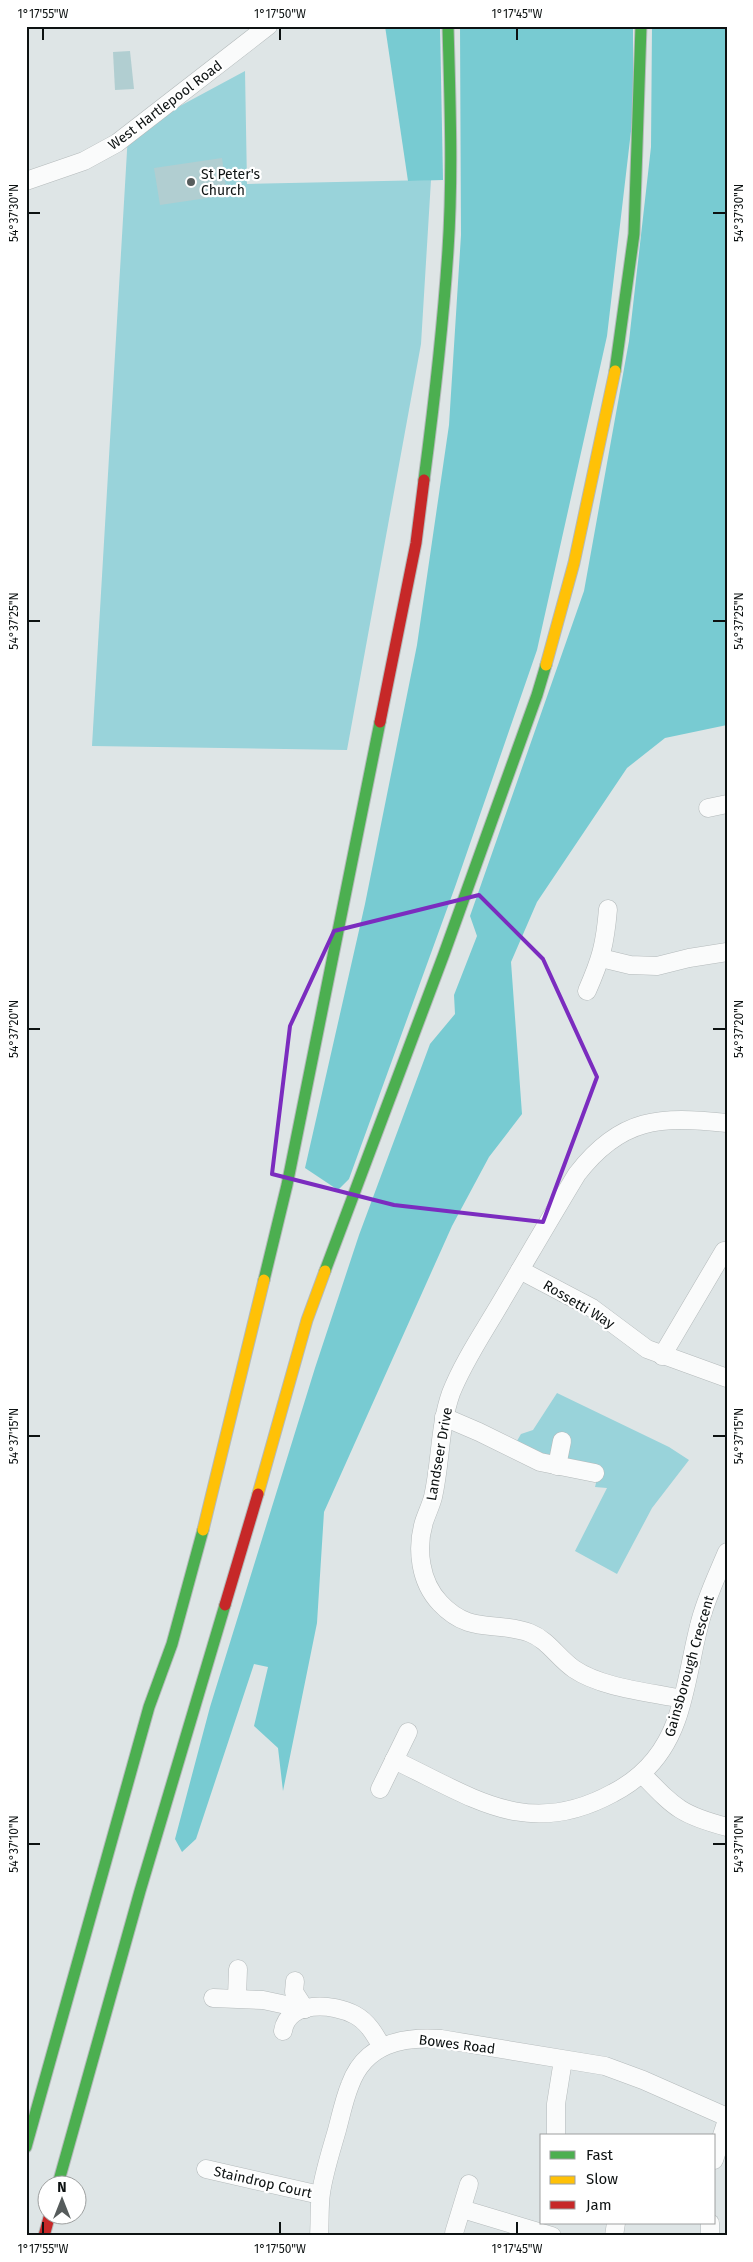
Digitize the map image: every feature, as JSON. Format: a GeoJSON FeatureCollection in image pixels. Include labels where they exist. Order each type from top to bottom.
{"type":"FeatureCollection","features":[{"type":"Feature","properties":{"kind":"street","name":"West Hartlepool Road"},"geometry":{"type":"LineString","coordinates":[[26,181],[84,160],[116,143],[268,26]]}},
{"type":"Feature","properties":{"kind":"street"},"geometry":{"type":"LineString","coordinates":[[26,2148],[149,1708],[172,1644],[190,1583],[226,1443],[287,1185],[369,781],[416,543],[436,391],[448,249],[451,135],[448,26]]}},
{"type":"Feature","properties":{"kind":"street"},"geometry":{"type":"LineString","coordinates":[[61,2174],[140,1891],[287,1394],[307,1320],[444,954],[537,695],[558,625],[574,563],[614,375],[632,244],[641,26]]}},
{"type":"Feature","properties":{"kind":"street"},"geometry":{"type":"LineString","coordinates":[[708,808],[727,804]]}},
{"type":"Feature","properties":{"kind":"street"},"geometry":{"type":"LineString","coordinates":[[587,991],[606,942],[608,910]]}},
{"type":"Feature","properties":{"kind":"street"},"geometry":{"type":"LineString","coordinates":[[601,958],[630,965],[657,966],[689,958],[727,952]]}},
{"type":"Feature","properties":{"kind":"street","name":"Landseer Drive"},"geometry":{"type":"LineString","coordinates":[[682,1699],[594,1678],[575,1669],[546,1642],[531,1634],[515,1629],[473,1625],[452,1614],[440,1603],[424,1579],[420,1544],[438,1474],[438,1453],[444,1417],[451,1393],[460,1372],[577,1174],[592,1154],[614,1137],[637,1126],[663,1120],[686,1118],[727,1123]]}},
{"type":"Feature","properties":{"kind":"street"},"geometry":{"type":"LineString","coordinates":[[662,1356],[724,1251]]}},
{"type":"Feature","properties":{"kind":"street","name":"Rossetti Way"},"geometry":{"type":"LineString","coordinates":[[520,1270],[592,1308],[647,1349],[727,1378]]}},
{"type":"Feature","properties":{"kind":"street"},"geometry":{"type":"LineString","coordinates":[[444,1417],[533,1459],[557,1466],[595,1473]]}},
{"type":"Feature","properties":{"kind":"street"},"geometry":{"type":"LineString","coordinates":[[557,1466],[562,1441]]}},
{"type":"Feature","properties":{"kind":"street","name":"Gainsborough Crescent"},"geometry":{"type":"LineString","coordinates":[[394,1760],[496,1807],[525,1814],[554,1814],[578,1810],[610,1795],[643,1775],[667,1744],[682,1699],[706,1601],[727,1552]]}},
{"type":"Feature","properties":{"kind":"street"},"geometry":{"type":"LineString","coordinates":[[380,1788],[408,1732]]}},
{"type":"Feature","properties":{"kind":"street"},"geometry":{"type":"LineString","coordinates":[[643,1775],[671,1804],[682,1812],[697,1819],[727,1827]]}},
{"type":"Feature","properties":{"kind":"street"},"geometry":{"type":"LineString","coordinates":[[237,1997],[238,1968]]}},
{"type":"Feature","properties":{"kind":"street"},"geometry":{"type":"LineString","coordinates":[[295,1981],[294,1992],[305,2009]]}},
{"type":"Feature","properties":{"kind":"street"},"geometry":{"type":"LineString","coordinates":[[213,1998],[237,1997],[263,2000],[305,2009]]}},
{"type":"Feature","properties":{"kind":"street"},"geometry":{"type":"LineString","coordinates":[[283,2031],[286,2019],[292,2014],[305,2009],[325,2006],[355,2014],[366,2022],[382,2047]]}},
{"type":"Feature","properties":{"kind":"street","name":"Bowes Road"},"geometry":{"type":"LineString","coordinates":[[319,2236],[320,2195],[350,2085],[367,2058],[382,2047],[399,2040],[426,2038],[605,2066],[620,2070],[727,2118]]}},
{"type":"Feature","properties":{"kind":"street"},"geometry":{"type":"LineString","coordinates":[[556,2134],[556,2104],[563,2060]]}},
{"type":"Feature","properties":{"kind":"street"},"geometry":{"type":"LineString","coordinates":[[716,2154],[727,2118]]}},
{"type":"Feature","properties":{"kind":"street","name":"Staindrop Court"},"geometry":{"type":"LineString","coordinates":[[206,2169],[320,2195]]}},
{"type":"Feature","properties":{"kind":"street"},"geometry":{"type":"LineString","coordinates":[[454,2233],[469,2184]]}},
{"type":"Feature","properties":{"kind":"street"},"geometry":{"type":"LineString","coordinates":[[462,2209],[551,2236]]}},
{"type":"Feature","properties":{"kind":"highlighted area"},"geometry":{"type":"Polygon","coordinates":[[[479,895],[543,959],[597,1077],[543,1222],[394,1205],[272,1174],[290,1026],[334,931],[479,895]]]}},
{"type":"Feature","properties":{"kind":"shaded area"},"geometry":{"type":"Polygon","coordinates":[[[385,26],[440,26],[443,180],[408,181],[385,26]]]}},
{"type":"Feature","properties":{"kind":"shaded area"},"geometry":{"type":"Polygon","coordinates":[[[460,26],[633,26],[633,114],[607,336],[537,650],[455,887],[349,1179],[338,1190],[305,1168],[365,904],[417,645],[449,425],[461,235],[460,26]]]}},
{"type":"Feature","properties":{"kind":"shaded area"},"geometry":{"type":"Polygon","coordinates":[[[652,26],[727,26],[727,725],[665,738],[627,768],[537,902],[511,962],[522,1114],[489,1157],[452,1226],[324,1512],[317,1623],[283,1791],[278,1748],[254,1726],[268,1667],[254,1664],[196,1839],[182,1852],[175,1839],[210,1707],[315,1368],[359,1235],[430,1044],[455,1014],[454,995],[477,936],[470,916],[584,591],[629,341],[651,147],[652,26]]]}},
{"type":"Feature","properties":{"kind":"shaded area"},"geometry":{"type":"Polygon","coordinates":[[[245,71],[247,184],[431,180],[421,344],[347,750],[92,746],[128,134],[245,71]]]}},
{"type":"Feature","properties":{"kind":"shaded area"},"geometry":{"type":"Polygon","coordinates":[[[557,1393],[669,1447],[689,1460],[652,1508],[617,1574],[575,1551],[607,1488],[595,1487],[599,1471],[514,1446],[521,1434],[533,1430],[557,1393]]]}},
{"type":"Feature","properties":{"kind":"building"},"geometry":{"type":"Polygon","coordinates":[[[130,51],[134,89],[115,90],[113,52],[130,51]]]}},
{"type":"Feature","properties":{"kind":"building","name":"St Peter's Church"},"geometry":{"type":"Polygon","coordinates":[[[222,158],[227,195],[160,205],[154,168],[222,158]]]}},
{"type":"Feature","properties":{"kind":"traffic: fast"},"geometry":{"type":"LineString","coordinates":[[424,480],[441,337],[450,222],[451,138],[448,26]]}},
{"type":"Feature","properties":{"kind":"traffic: fast"},"geometry":{"type":"LineString","coordinates":[[615,371],[634,234],[641,26]]}},
{"type":"Feature","properties":{"kind":"traffic: fast"},"geometry":{"type":"LineString","coordinates":[[325,1271],[444,954],[546,665]]}},
{"type":"Feature","properties":{"kind":"traffic: fast"},"geometry":{"type":"LineString","coordinates":[[264,1280],[287,1185],[380,722]]}},
{"type":"Feature","properties":{"kind":"traffic: fast"},"geometry":{"type":"LineString","coordinates":[[26,2147],[149,1707],[172,1644],[203,1530]]}},
{"type":"Feature","properties":{"kind":"traffic: fast"},"geometry":{"type":"LineString","coordinates":[[61,2174],[140,1891],[225,1605]]}},
{"type":"Feature","properties":{"kind":"traffic: slow"},"geometry":{"type":"LineString","coordinates":[[546,665],[574,563],[615,371]]}},
{"type":"Feature","properties":{"kind":"traffic: slow"},"geometry":{"type":"LineString","coordinates":[[258,1494],[307,1320],[325,1271]]}},
{"type":"Feature","properties":{"kind":"traffic: slow"},"geometry":{"type":"LineString","coordinates":[[203,1530],[264,1280]]}},
{"type":"Feature","properties":{"kind":"traffic: jam"},"geometry":{"type":"LineString","coordinates":[[380,722],[416,543],[424,480]]}},
{"type":"Feature","properties":{"kind":"traffic: jam"},"geometry":{"type":"LineString","coordinates":[[225,1605],[258,1494]]}},
{"type":"Feature","properties":{"kind":"traffic: jam"},"geometry":{"type":"LineString","coordinates":[[44,2236],[47,2224]]}},
{"type":"Feature","properties":{"kind":"place","name":"St Peter's Church"},"geometry":{"type":"Point","coordinates":[191,182]}}]}
